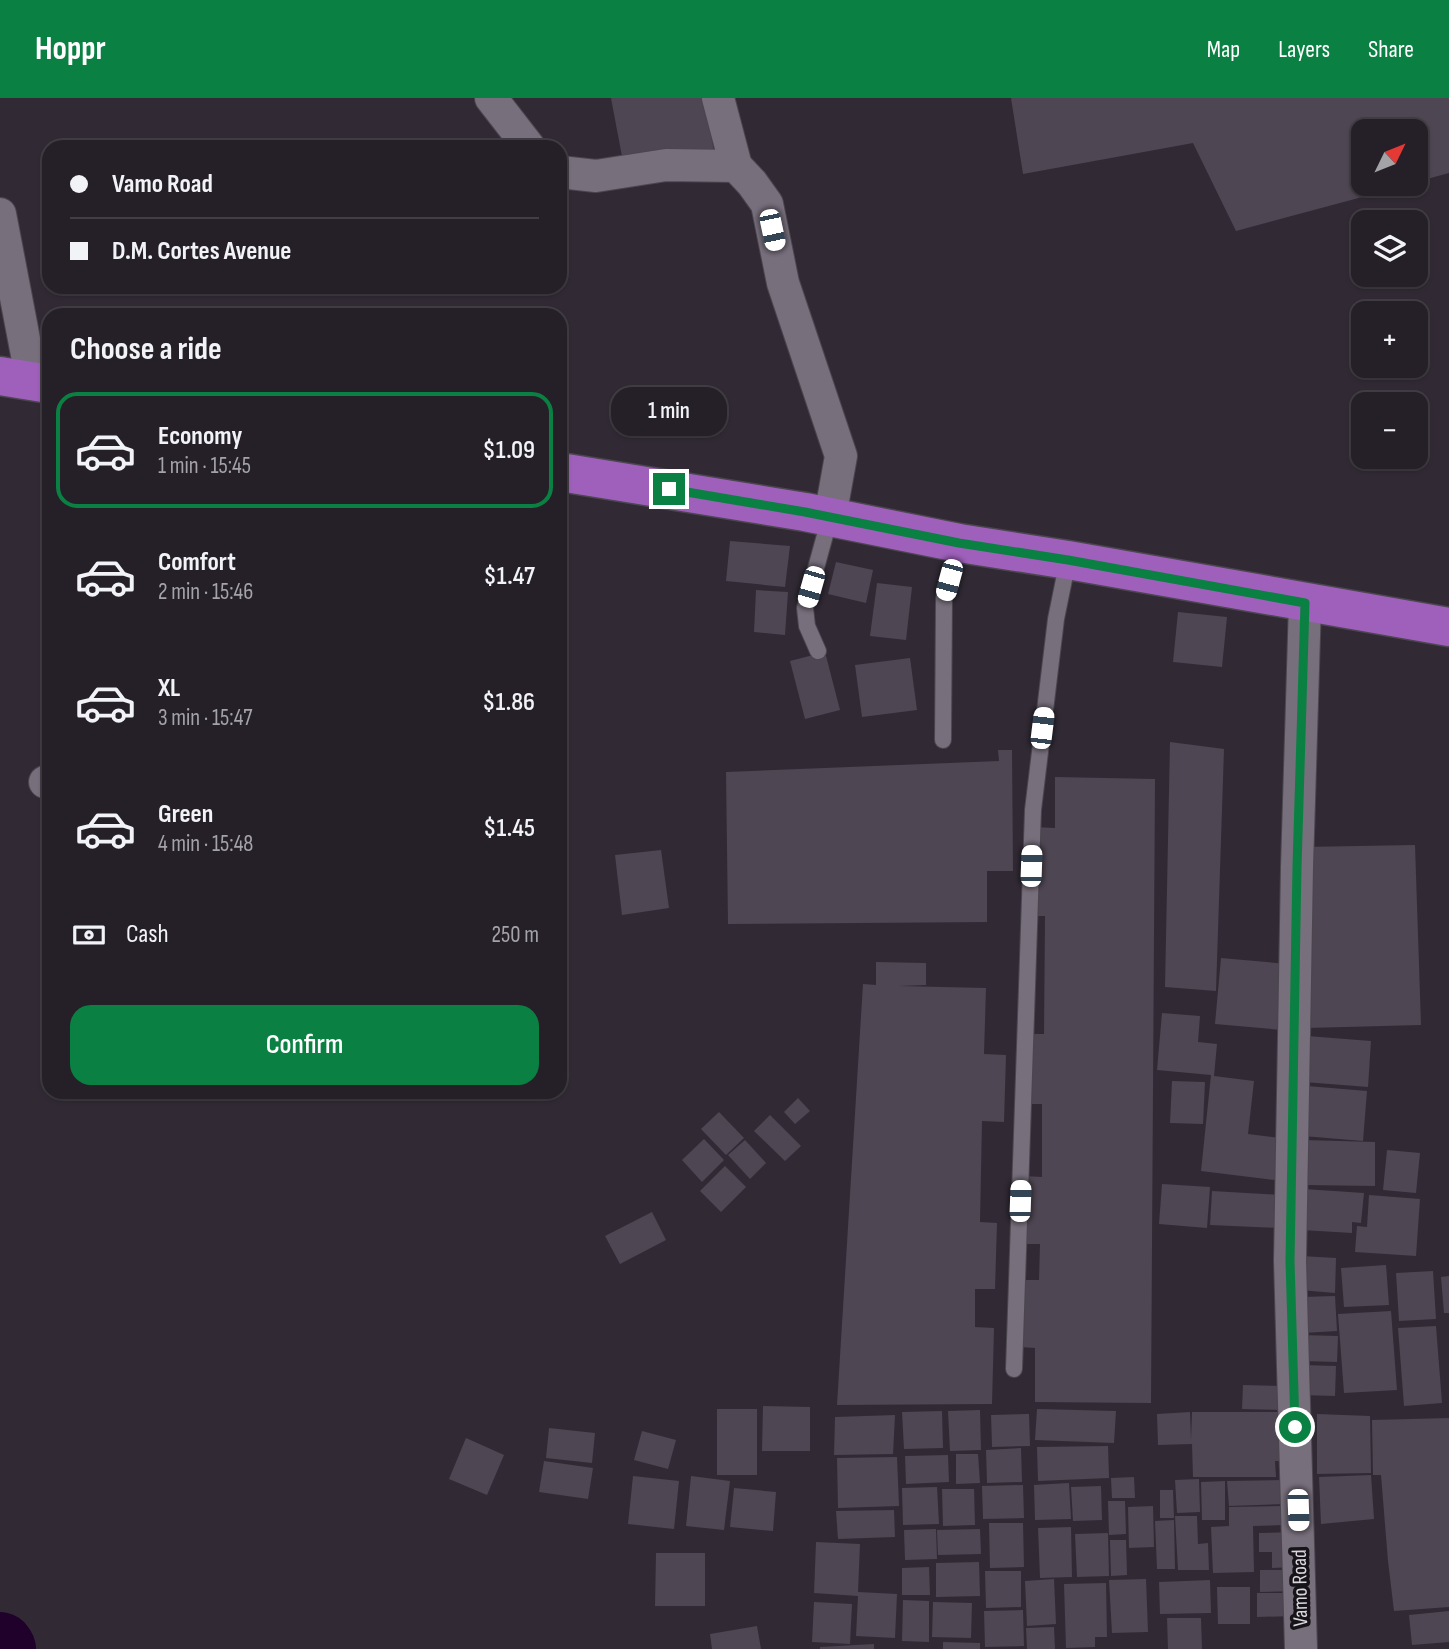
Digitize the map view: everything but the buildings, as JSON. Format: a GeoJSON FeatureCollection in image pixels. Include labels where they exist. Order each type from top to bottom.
{"type":"FeatureCollection","features":[{"type":"Feature","properties":{"kind":"highway"},"geometry":{"type":"LineString","coordinates":[[567,473],[805,512],[959,543],[1449,627]]}},
{"type":"Feature","properties":{"kind":"street"},"geometry":{"type":"LineString","coordinates":[[491,98],[524,140]]}},
{"type":"Feature","properties":{"kind":"street"},"geometry":{"type":"LineString","coordinates":[[718,98],[736,166],[767,204],[783,283],[841,456],[830,517]]}},
{"type":"Feature","properties":{"kind":"street"},"geometry":{"type":"LineString","coordinates":[[567,173],[596,176],[666,165],[736,166]]}},
{"type":"Feature","properties":{"kind":"street"},"geometry":{"type":"LineString","coordinates":[[0,214],[27,380]]}},
{"type":"Feature","properties":{"kind":"street","name":"Vamo Road"},"geometry":{"type":"LineString","coordinates":[[1301,1649],[1290,1261],[1305,603]]}},
{"type":"Feature","properties":{"kind":"lane"},"geometry":{"type":"LineString","coordinates":[[818,651],[807,626],[804,608],[830,517]]}},
{"type":"Feature","properties":{"kind":"lane"},"geometry":{"type":"LineString","coordinates":[[943,740],[944,598],[959,543]]}},
{"type":"Feature","properties":{"kind":"lane"},"geometry":{"type":"LineString","coordinates":[[1014,1369],[1033,810],[1056,619],[1068,560]]}},
{"type":"Feature","properties":{"kind":"route"},"geometry":{"type":"LineString","coordinates":[[669,489],[1305,603],[1290,1261],[1295,1427]]}}]}
